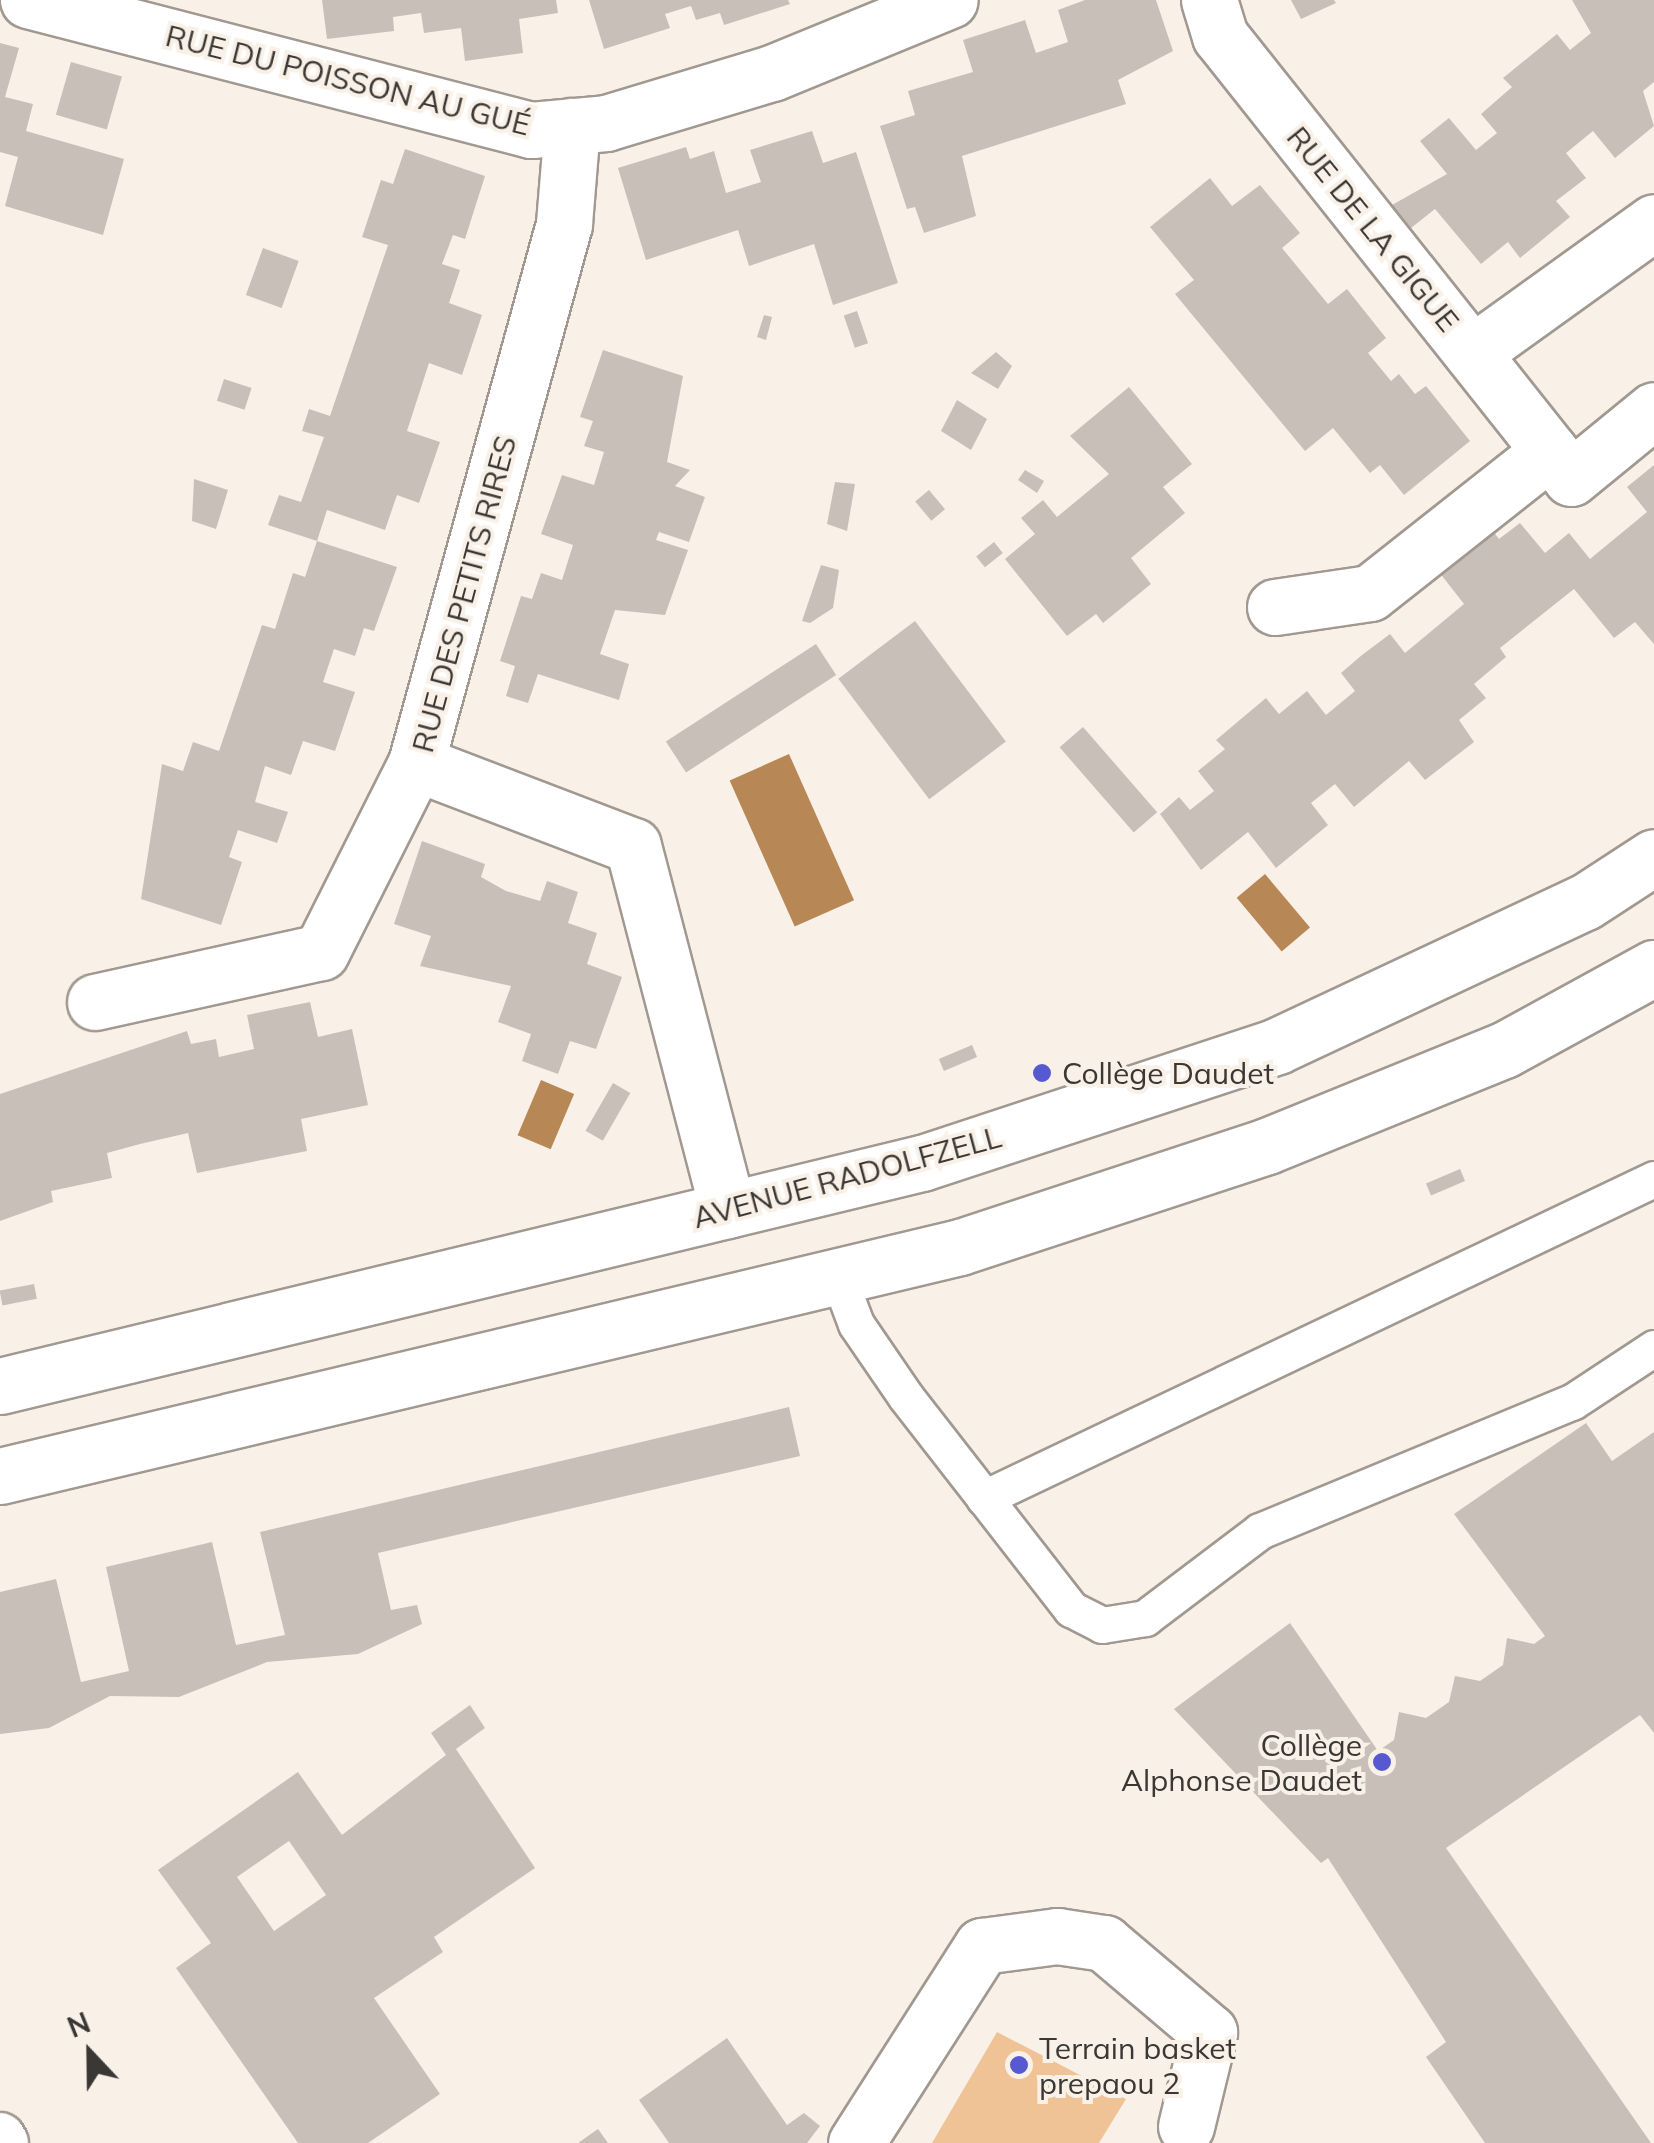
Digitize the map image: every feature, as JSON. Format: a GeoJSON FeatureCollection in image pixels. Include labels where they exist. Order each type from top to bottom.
{"type":"FeatureCollection","features":[{"type":"Feature","properties":{"kind":"street","name":"RUE DU POISSON AU GUÉ"},"geometry":{"type":"LineString","coordinates":[[28,0],[532,130],[572,126],[772,73],[950,0]]}},
{"type":"Feature","properties":{"kind":"street","name":"RUE DE LA GIGUE"},"geometry":{"type":"LineString","coordinates":[[1209,0],[1220,36],[1550,451]]}},
{"type":"Feature","properties":{"kind":"street","name":"RUE DES PETITS RIRES"},"geometry":{"type":"LineString","coordinates":[[572,126],[564,224],[416,763],[633,846],[728,1210]]}},
{"type":"Feature","properties":{"kind":"street"},"geometry":{"type":"LineString","coordinates":[[1472,353],[1654,222]]}},
{"type":"Feature","properties":{"kind":"street"},"geometry":{"type":"LineString","coordinates":[[1275,607],[1370,593],[1550,451],[1571,478],[1654,410]]}},
{"type":"Feature","properties":{"kind":"street"},"geometry":{"type":"LineString","coordinates":[[95,1002],[320,952],[416,763]]}},
{"type":"Feature","properties":{"kind":"street","name":"AVENUE RADOLFZELL"},"geometry":{"type":"LineString","coordinates":[[0,1386],[922,1163],[1277,1046],[1585,902],[1654,857]]}},
{"type":"Feature","properties":{"kind":"street"},"geometry":{"type":"LineString","coordinates":[[0,1476],[960,1246],[1267,1146],[1504,1050],[1654,968]]}},
{"type":"Feature","properties":{"kind":"street"},"geometry":{"type":"LineString","coordinates":[[856,2143],[982,1946],[1057,1936],[1104,1943],[1209,2032],[1186,2126]]}},
{"type":"Feature","properties":{"kind":"lane"},"geometry":{"type":"LineString","coordinates":[[984,1498],[1654,1179]]}},
{"type":"Feature","properties":{"kind":"lane"},"geometry":{"type":"LineString","coordinates":[[838,1276],[856,1324],[984,1498],[1071,1609],[1102,1625],[1146,1618],[1260,1530],[1572,1402],[1654,1348]]}},
{"type":"Feature","properties":{"kind":"shaded area"},"geometry":{"type":"Polygon","coordinates":[[[789,754],[854,900],[795,927],[730,780],[789,754]]]}},
{"type":"Feature","properties":{"kind":"shaded area"},"geometry":{"type":"Polygon","coordinates":[[[1265,874],[1310,928],[1282,951],[1237,898],[1265,874]]]}},
{"type":"Feature","properties":{"kind":"shaded area"},"geometry":{"type":"Polygon","coordinates":[[[541,1080],[574,1094],[551,1149],[518,1135],[541,1080]]]}},
{"type":"Feature","properties":{"kind":"shaded area","name":"Terrain basket prepaou 2"},"geometry":{"type":"Polygon","coordinates":[[[997,2032],[1126,2099],[1099,2143],[932,2143],[997,2032]]]}},
{"type":"Feature","properties":{"kind":"building"},"geometry":{"type":"Polygon","coordinates":[[[322,0],[556,0],[558,13],[519,19],[523,53],[465,61],[461,28],[424,33],[421,13],[393,17],[394,31],[327,39],[322,0]]]}},
{"type":"Feature","properties":{"kind":"building"},"geometry":{"type":"Polygon","coordinates":[[[589,0],[788,0],[790,4],[724,25],[720,13],[696,20],[691,6],[665,14],[670,28],[604,49],[589,0]]]}},
{"type":"Feature","properties":{"kind":"building"},"geometry":{"type":"Polygon","coordinates":[[[1085,0],[1156,0],[1173,51],[1118,80],[1126,104],[962,156],[976,216],[924,233],[915,207],[907,209],[880,126],[915,115],[908,91],[973,72],[963,40],[1025,20],[1036,53],[1068,42],[1058,10],[1085,0]]]}},
{"type":"Feature","properties":{"kind":"building"},"geometry":{"type":"Polygon","coordinates":[[[1291,0],[1334,0],[1336,3],[1301,19],[1291,0]]]}},
{"type":"Feature","properties":{"kind":"building"},"geometry":{"type":"Polygon","coordinates":[[[1572,0],[1654,0],[1654,82],[1643,91],[1654,126],[1615,158],[1593,131],[1566,153],[1586,178],[1556,201],[1570,217],[1520,258],[1508,242],[1481,264],[1435,209],[1411,228],[1392,205],[1447,174],[1420,141],[1449,118],[1476,150],[1497,133],[1481,114],[1512,87],[1503,78],[1557,34],[1570,50],[1591,33],[1572,0]]]}},
{"type":"Feature","properties":{"kind":"building"},"geometry":{"type":"Polygon","coordinates":[[[0,43],[19,48],[5,97],[33,104],[26,131],[124,159],[103,235],[5,206],[18,157],[0,152],[0,43]]]}},
{"type":"Feature","properties":{"kind":"building"},"geometry":{"type":"Polygon","coordinates":[[[71,62],[122,77],[107,129],[56,115],[71,62]]]}},
{"type":"Feature","properties":{"kind":"building"},"geometry":{"type":"Polygon","coordinates":[[[812,131],[823,163],[856,152],[898,283],[833,305],[814,244],[749,266],[738,230],[646,260],[618,168],[686,147],[690,159],[714,151],[726,193],[761,182],[750,150],[812,131]]]}},
{"type":"Feature","properties":{"kind":"building"},"geometry":{"type":"Polygon","coordinates":[[[405,149],[485,176],[465,239],[453,235],[442,264],[460,270],[449,303],[482,315],[462,375],[429,363],[407,431],[440,442],[419,503],[397,495],[385,530],[327,510],[317,541],[268,525],[279,495],[301,502],[324,437],[302,431],[309,409],[330,416],[388,245],[362,237],[381,180],[393,184],[405,149]]]}},
{"type":"Feature","properties":{"kind":"building"},"geometry":{"type":"Polygon","coordinates":[[[1210,178],[1232,206],[1260,185],[1300,233],[1282,248],[1328,304],[1347,289],[1386,338],[1368,353],[1391,381],[1399,374],[1415,394],[1426,386],[1470,441],[1404,495],[1380,465],[1370,473],[1333,428],[1305,451],[1175,294],[1194,280],[1150,227],[1210,178]]]}},
{"type":"Feature","properties":{"kind":"building"},"geometry":{"type":"Polygon","coordinates":[[[263,248],[299,261],[282,308],[246,295],[263,248]]]}},
{"type":"Feature","properties":{"kind":"building"},"geometry":{"type":"Polygon","coordinates":[[[857,311],[868,343],[855,348],[844,316],[857,311]]]}},
{"type":"Feature","properties":{"kind":"building"},"geometry":{"type":"Polygon","coordinates":[[[764,315],[772,317],[766,340],[757,337],[764,315]]]}},
{"type":"Feature","properties":{"kind":"building"},"geometry":{"type":"Polygon","coordinates":[[[603,350],[683,376],[667,462],[690,470],[675,486],[705,497],[689,542],[659,532],[656,540],[688,550],[665,615],[615,610],[600,654],[629,664],[619,700],[538,674],[528,703],[506,696],[515,666],[500,661],[521,596],[532,599],[541,573],[562,580],[573,545],[541,534],[562,475],[594,485],[604,452],[584,446],[593,421],[580,417],[603,350]]]}},
{"type":"Feature","properties":{"kind":"building"},"geometry":{"type":"Polygon","coordinates":[[[996,352],[1012,366],[998,389],[971,373],[996,352]]]}},
{"type":"Feature","properties":{"kind":"building"},"geometry":{"type":"Polygon","coordinates":[[[224,379],[252,388],[244,410],[217,401],[224,379]]]}},
{"type":"Feature","properties":{"kind":"building"},"geometry":{"type":"Polygon","coordinates":[[[1129,387],[1192,464],[1163,487],[1185,513],[1131,558],[1151,584],[1103,623],[1096,614],[1067,636],[1005,559],[1035,534],[1021,518],[1043,500],[1057,517],[1109,474],[1070,436],[1129,387]]]}},
{"type":"Feature","properties":{"kind":"building"},"geometry":{"type":"Polygon","coordinates":[[[957,400],[987,419],[971,450],[941,431],[957,400]]]}},
{"type":"Feature","properties":{"kind":"building"},"geometry":{"type":"Polygon","coordinates":[[[1654,465],[1654,644],[1635,622],[1614,638],[1574,589],[1500,648],[1506,657],[1474,684],[1486,698],[1459,720],[1474,742],[1425,780],[1409,761],[1354,807],[1335,784],[1311,803],[1328,825],[1276,868],[1248,832],[1201,870],[1160,814],[1179,797],[1190,810],[1214,791],[1198,771],[1225,749],[1216,740],[1266,698],[1279,714],[1307,691],[1326,715],[1355,691],[1341,673],[1362,655],[1390,634],[1405,653],[1464,604],[1439,572],[1492,530],[1499,539],[1520,523],[1545,553],[1569,533],[1590,559],[1647,512],[1627,487],[1654,465]]]}},
{"type":"Feature","properties":{"kind":"building"},"geometry":{"type":"Polygon","coordinates":[[[1025,470],[1044,481],[1037,493],[1018,480],[1025,470]]]}},
{"type":"Feature","properties":{"kind":"building"},"geometry":{"type":"Polygon","coordinates":[[[194,479],[228,490],[216,529],[192,521],[194,479]]]}},
{"type":"Feature","properties":{"kind":"building"},"geometry":{"type":"Polygon","coordinates":[[[835,482],[855,484],[847,531],[827,524],[835,482]]]}},
{"type":"Feature","properties":{"kind":"building"},"geometry":{"type":"Polygon","coordinates":[[[929,490],[945,509],[931,521],[915,502],[929,490]]]}},
{"type":"Feature","properties":{"kind":"building"},"geometry":{"type":"Polygon","coordinates":[[[317,541],[397,567],[374,631],[364,628],[355,656],[334,649],[323,682],[355,692],[335,751],[303,741],[291,775],[265,766],[255,802],[288,812],[277,843],[238,830],[229,857],[242,862],[221,925],[141,899],[162,764],[183,771],[193,742],[219,751],[262,625],[275,629],[293,573],[305,577],[317,541]]]}},
{"type":"Feature","properties":{"kind":"building"},"geometry":{"type":"Polygon","coordinates":[[[994,542],[1003,553],[985,567],[976,556],[994,542]]]}},
{"type":"Feature","properties":{"kind":"building"},"geometry":{"type":"Polygon","coordinates":[[[821,565],[839,570],[833,608],[810,623],[802,621],[821,565]]]}},
{"type":"Feature","properties":{"kind":"building"},"geometry":{"type":"Polygon","coordinates":[[[915,621],[1006,742],[929,799],[838,679],[915,621]]]}},
{"type":"Feature","properties":{"kind":"building"},"geometry":{"type":"Polygon","coordinates":[[[816,644],[836,675],[686,773],[666,741],[816,644]]]}},
{"type":"Feature","properties":{"kind":"building"},"geometry":{"type":"Polygon","coordinates":[[[1083,727],[1157,812],[1134,833],[1060,747],[1083,727]]]}},
{"type":"Feature","properties":{"kind":"building"},"geometry":{"type":"Polygon","coordinates":[[[422,841],[485,864],[481,877],[506,891],[540,901],[547,881],[578,892],[568,923],[597,933],[587,964],[622,977],[596,1049],[570,1041],[558,1074],[522,1061],[531,1034],[498,1022],[511,986],[420,966],[431,936],[394,924],[422,841]]]}},
{"type":"Feature","properties":{"kind":"building"},"geometry":{"type":"Polygon","coordinates":[[[310,1002],[318,1037],[352,1029],[368,1105],[301,1119],[307,1151],[197,1173],[188,1133],[107,1153],[112,1178],[51,1191],[53,1202],[0,1221],[0,1094],[187,1031],[191,1044],[216,1039],[219,1057],[254,1049],[247,1015],[310,1002]]]}},
{"type":"Feature","properties":{"kind":"building"},"geometry":{"type":"Polygon","coordinates":[[[972,1045],[977,1057],[944,1071],[939,1059],[972,1045]]]}},
{"type":"Feature","properties":{"kind":"building"},"geometry":{"type":"Polygon","coordinates":[[[613,1083],[630,1093],[603,1141],[586,1131],[613,1083]]]}},
{"type":"Feature","properties":{"kind":"building"},"geometry":{"type":"Polygon","coordinates":[[[1460,1169],[1465,1181],[1431,1195],[1426,1183],[1460,1169]]]}},
{"type":"Feature","properties":{"kind":"building"},"geometry":{"type":"Polygon","coordinates":[[[34,1284],[37,1299],[3,1305],[0,1291],[34,1284]]]}},
{"type":"Feature","properties":{"kind":"building"},"geometry":{"type":"Polygon","coordinates":[[[789,1407],[800,1456],[378,1553],[391,1610],[417,1605],[422,1624],[358,1654],[267,1662],[179,1697],[110,1696],[49,1728],[0,1734],[0,1592],[56,1579],[81,1682],[129,1671],[106,1567],[212,1542],[236,1645],[285,1635],[260,1532],[789,1407]]]}},
{"type":"Feature","properties":{"kind":"building"},"geometry":{"type":"Polygon","coordinates":[[[1586,1423],[1612,1461],[1654,1432],[1654,1733],[1640,1715],[1446,1848],[1651,2143],[1485,2143],[1426,2057],[1446,2042],[1328,1858],[1321,1863],[1174,1709],[1290,1623],[1378,1751],[1394,1740],[1399,1712],[1426,1718],[1449,1702],[1455,1676],[1480,1681],[1503,1665],[1507,1638],[1534,1644],[1545,1636],[1454,1514],[1586,1423]]]}},
{"type":"Feature","properties":{"kind":"building"},"geometry":{"type":"Polygon","coordinates":[[[470,1705],[485,1728],[456,1749],[535,1868],[434,1937],[443,1952],[374,1998],[440,2094],[368,2143],[298,2143],[176,1968],[211,1943],[158,1870],[298,1772],[342,1835],[446,1755],[431,1733],[470,1705]],[[289,1841],[237,1877],[274,1931],[326,1895],[289,1841]]]}},
{"type":"Feature","properties":{"kind":"building"},"geometry":{"type":"Polygon","coordinates":[[[727,2038],[787,2125],[804,2113],[820,2126],[807,2143],[669,2143],[639,2100],[727,2038]]]}},
{"type":"Feature","properties":{"kind":"building"},"geometry":{"type":"Polygon","coordinates":[[[598,2129],[608,2143],[578,2143],[598,2129]]]}},
{"type":"Feature","properties":{"kind":"place","name":"Collège Daudet"},"geometry":{"type":"Point","coordinates":[1042,1073]}},
{"type":"Feature","properties":{"kind":"place","name":"Collège Alphonse Daudet"},"geometry":{"type":"Point","coordinates":[1382,1762]}},
{"type":"Feature","properties":{"kind":"place","name":"Terrain basket prepaou 2"},"geometry":{"type":"Point","coordinates":[1019,2065]}}]}
